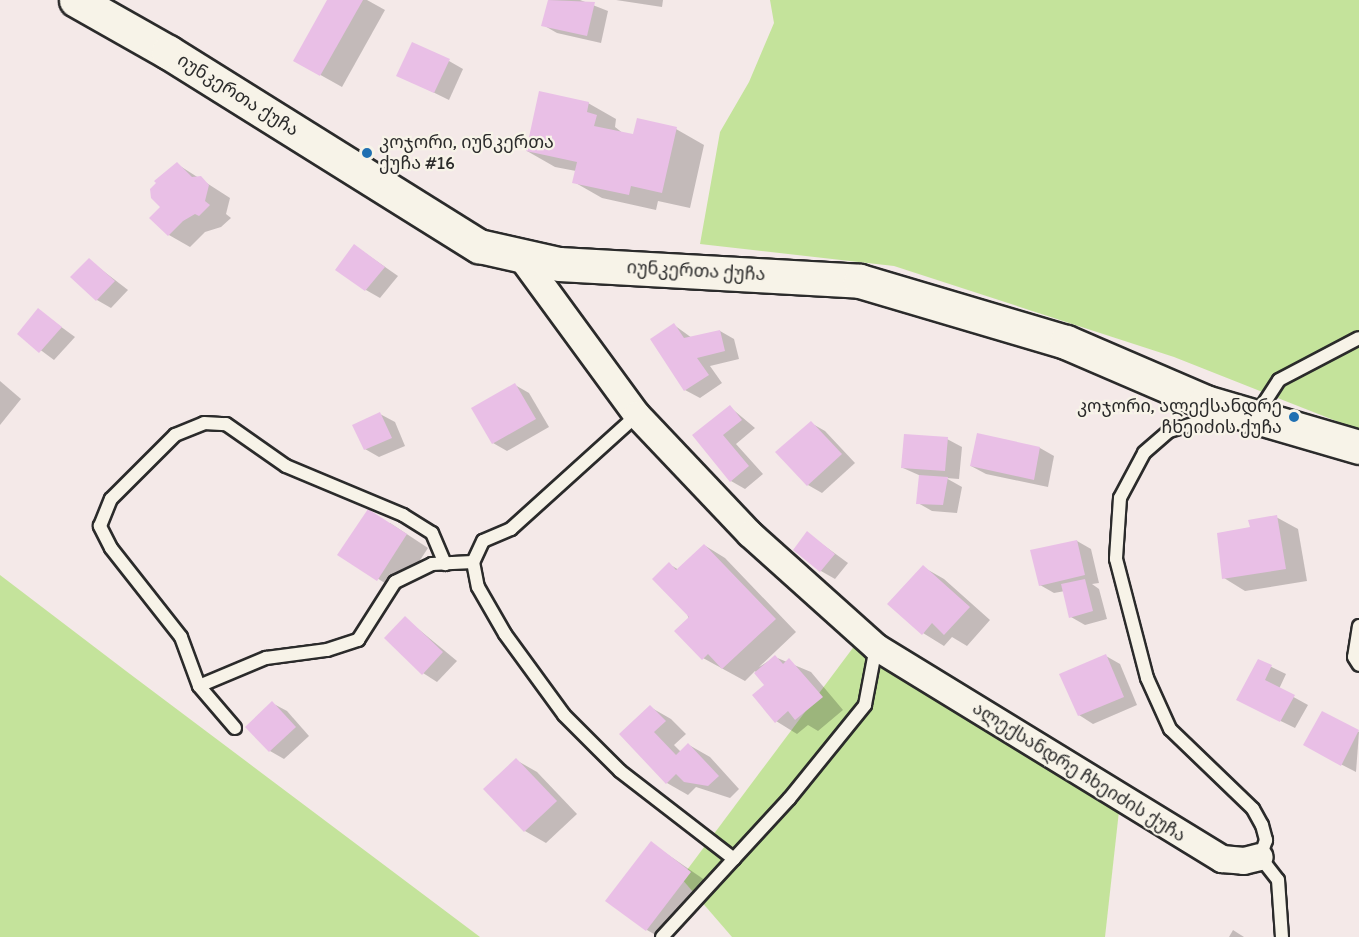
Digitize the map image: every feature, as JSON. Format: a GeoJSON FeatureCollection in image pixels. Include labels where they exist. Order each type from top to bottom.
{"type":"FeatureCollection","features":[{"type":"Feature","properties":{"kind":"main road","name":"იუნკერთა ქუჩა"},"geometry":{"type":"LineString","coordinates":[[76,0],[178,58],[479,246],[522,258],[559,264],[860,281],[1066,342],[1244,416],[1359,447]]}},
{"type":"Feature","properties":{"kind":"street","name":"ალექსანდრე ჩხეიძის ქუჩა"},"geometry":{"type":"LineString","coordinates":[[522,258],[637,415],[750,534],[876,647],[1222,859],[1244,861],[1260,857]]}},
{"type":"Feature","properties":{"kind":"lane"},"geometry":{"type":"LineString","coordinates":[[1282,937],[1278,880],[1260,857],[1266,840],[1253,809],[1170,729],[1146,678],[1116,559],[1120,498],[1144,453],[1169,431],[1244,416],[1279,380],[1359,338]]}},
{"type":"Feature","properties":{"kind":"lane"},"geometry":{"type":"LineString","coordinates":[[637,415],[511,529],[483,541],[473,562],[478,587],[505,634],[564,715],[620,771],[734,859]]}},
{"type":"Feature","properties":{"kind":"lane"},"geometry":{"type":"LineString","coordinates":[[235,728],[199,686],[181,637],[111,548],[100,526],[111,499],[175,435],[204,423],[225,424],[286,466],[403,515],[432,533],[445,564]]}},
{"type":"Feature","properties":{"kind":"lane"},"geometry":{"type":"LineString","coordinates":[[199,686],[266,657],[327,650],[358,640],[395,582],[432,564],[473,562]]}},
{"type":"Feature","properties":{"kind":"lane"},"geometry":{"type":"LineString","coordinates":[[1359,626],[1354,657],[1359,666]]}},
{"type":"Feature","properties":{"kind":"lane"},"geometry":{"type":"LineString","coordinates":[[662,937],[734,859],[865,705],[876,647]]}},
{"type":"Feature","properties":{"kind":"green space"},"geometry":{"type":"Polygon","coordinates":[[[770,0],[1359,0],[1359,430],[1174,357],[894,266],[700,244],[720,132],[749,82],[774,23],[770,0]]]}},
{"type":"Feature","properties":{"kind":"green space"},"geometry":{"type":"Polygon","coordinates":[[[0,575],[126,671],[480,937],[0,937],[0,575]]]}},
{"type":"Feature","properties":{"kind":"green space"},"geometry":{"type":"Polygon","coordinates":[[[861,637],[1120,802],[1105,937],[732,937],[681,878],[861,637]]]}},
{"type":"Feature","properties":{"kind":"building"},"geometry":{"type":"Polygon","coordinates":[[[327,0],[363,0],[320,76],[293,61],[327,0]]]}},
{"type":"Feature","properties":{"kind":"building"},"geometry":{"type":"Polygon","coordinates":[[[548,0],[595,2],[587,36],[541,26],[548,0]]]}},
{"type":"Feature","properties":{"kind":"building"},"geometry":{"type":"Polygon","coordinates":[[[412,42],[450,59],[434,93],[396,76],[412,42]]]}},
{"type":"Feature","properties":{"kind":"building"},"geometry":{"type":"Polygon","coordinates":[[[539,91],[589,102],[587,112],[597,115],[594,126],[633,134],[637,118],[677,127],[662,193],[631,186],[629,195],[572,183],[577,162],[526,151],[539,91]]]}},
{"type":"Feature","properties":{"kind":"building"},"geometry":{"type":"Polygon","coordinates":[[[177,162],[192,177],[201,176],[209,185],[205,201],[210,205],[199,216],[195,214],[183,221],[168,236],[149,218],[160,207],[151,198],[150,189],[156,183],[154,181],[177,162]]]}},
{"type":"Feature","properties":{"kind":"building"},"geometry":{"type":"Polygon","coordinates":[[[354,244],[385,267],[365,291],[335,270],[354,244]]]}},
{"type":"Feature","properties":{"kind":"building"},"geometry":{"type":"Polygon","coordinates":[[[89,258],[115,281],[96,301],[70,277],[89,258]]]}},
{"type":"Feature","properties":{"kind":"building"},"geometry":{"type":"Polygon","coordinates":[[[38,308],[62,327],[39,353],[17,334],[38,308]]]}},
{"type":"Feature","properties":{"kind":"building"},"geometry":{"type":"Polygon","coordinates":[[[674,323],[684,338],[720,330],[725,351],[697,358],[709,375],[684,391],[650,339],[674,323]]]}},
{"type":"Feature","properties":{"kind":"building"},"geometry":{"type":"Polygon","coordinates":[[[515,383],[536,419],[492,444],[471,408],[515,383]]]}},
{"type":"Feature","properties":{"kind":"building"},"geometry":{"type":"Polygon","coordinates":[[[730,405],[742,420],[723,435],[749,466],[730,482],[692,435],[730,405]]]}},
{"type":"Feature","properties":{"kind":"building"},"geometry":{"type":"Polygon","coordinates":[[[380,412],[392,438],[364,450],[352,425],[380,412]]]}},
{"type":"Feature","properties":{"kind":"building"},"geometry":{"type":"Polygon","coordinates":[[[811,421],[842,454],[807,486],[775,452],[811,421]]]}},
{"type":"Feature","properties":{"kind":"building"},"geometry":{"type":"Polygon","coordinates":[[[977,433],[1040,447],[1034,480],[970,466],[977,433]]]}},
{"type":"Feature","properties":{"kind":"building"},"geometry":{"type":"Polygon","coordinates":[[[904,434],[948,437],[945,471],[901,468],[904,434]]]}},
{"type":"Feature","properties":{"kind":"building"},"geometry":{"type":"Polygon","coordinates":[[[919,475],[948,477],[943,505],[916,504],[919,475]]]}},
{"type":"Feature","properties":{"kind":"building"},"geometry":{"type":"Polygon","coordinates":[[[368,509],[407,534],[377,581],[337,555],[368,509]]]}},
{"type":"Feature","properties":{"kind":"building"},"geometry":{"type":"Polygon","coordinates":[[[1277,515],[1286,569],[1222,579],[1217,533],[1250,527],[1248,520],[1277,515]]]}},
{"type":"Feature","properties":{"kind":"building"},"geometry":{"type":"Polygon","coordinates":[[[807,531],[835,554],[820,572],[793,550],[807,531]]]}},
{"type":"Feature","properties":{"kind":"building"},"geometry":{"type":"Polygon","coordinates":[[[1077,540],[1085,575],[1039,586],[1030,550],[1077,540]]]}},
{"type":"Feature","properties":{"kind":"building"},"geometry":{"type":"Polygon","coordinates":[[[704,544],[776,619],[722,669],[708,654],[702,660],[674,631],[689,617],[652,579],[669,562],[676,570],[704,544]]]}},
{"type":"Feature","properties":{"kind":"building"},"geometry":{"type":"Polygon","coordinates":[[[923,565],[970,607],[944,635],[932,623],[922,635],[887,604],[923,565]]]}},
{"type":"Feature","properties":{"kind":"building"},"geometry":{"type":"Polygon","coordinates":[[[1085,579],[1093,611],[1069,618],[1061,584],[1085,579]]]}},
{"type":"Feature","properties":{"kind":"building"},"geometry":{"type":"Polygon","coordinates":[[[405,616],[443,652],[422,675],[384,638],[405,616]]]}},
{"type":"Feature","properties":{"kind":"building"},"geometry":{"type":"Polygon","coordinates":[[[1106,654],[1124,697],[1078,716],[1059,674],[1106,654]]]}},
{"type":"Feature","properties":{"kind":"building"},"geometry":{"type":"Polygon","coordinates":[[[775,655],[783,664],[789,658],[823,697],[795,720],[788,711],[775,723],[752,695],[764,685],[754,673],[775,655]]]}},
{"type":"Feature","properties":{"kind":"building"},"geometry":{"type":"Polygon","coordinates":[[[1258,659],[1272,665],[1265,680],[1295,695],[1280,722],[1236,700],[1258,659]]]}},
{"type":"Feature","properties":{"kind":"building"},"geometry":{"type":"Polygon","coordinates":[[[272,701],[296,727],[269,752],[245,727],[272,701]]]}},
{"type":"Feature","properties":{"kind":"building"},"geometry":{"type":"Polygon","coordinates":[[[650,705],[666,721],[654,732],[676,755],[688,743],[719,776],[708,786],[684,782],[676,774],[666,784],[619,734],[650,705]]]}},
{"type":"Feature","properties":{"kind":"building"},"geometry":{"type":"Polygon","coordinates":[[[1322,711],[1359,730],[1341,766],[1303,745],[1322,711]]]}},
{"type":"Feature","properties":{"kind":"building"},"geometry":{"type":"Polygon","coordinates":[[[516,758],[557,801],[524,832],[483,789],[516,758]]]}},
{"type":"Feature","properties":{"kind":"building"},"geometry":{"type":"Polygon","coordinates":[[[651,841],[691,872],[646,931],[605,901],[651,841]]]}},
{"type":"Feature","properties":{"kind":"place","name":"კოჯორი, იუნკერთა ქუჩა #16"},"geometry":{"type":"Point","coordinates":[367,153]}},
{"type":"Feature","properties":{"kind":"place","name":"კოჯორი, ალექსანდრე ჩხეიძის ქუჩა"},"geometry":{"type":"Point","coordinates":[1294,417]}}]}
